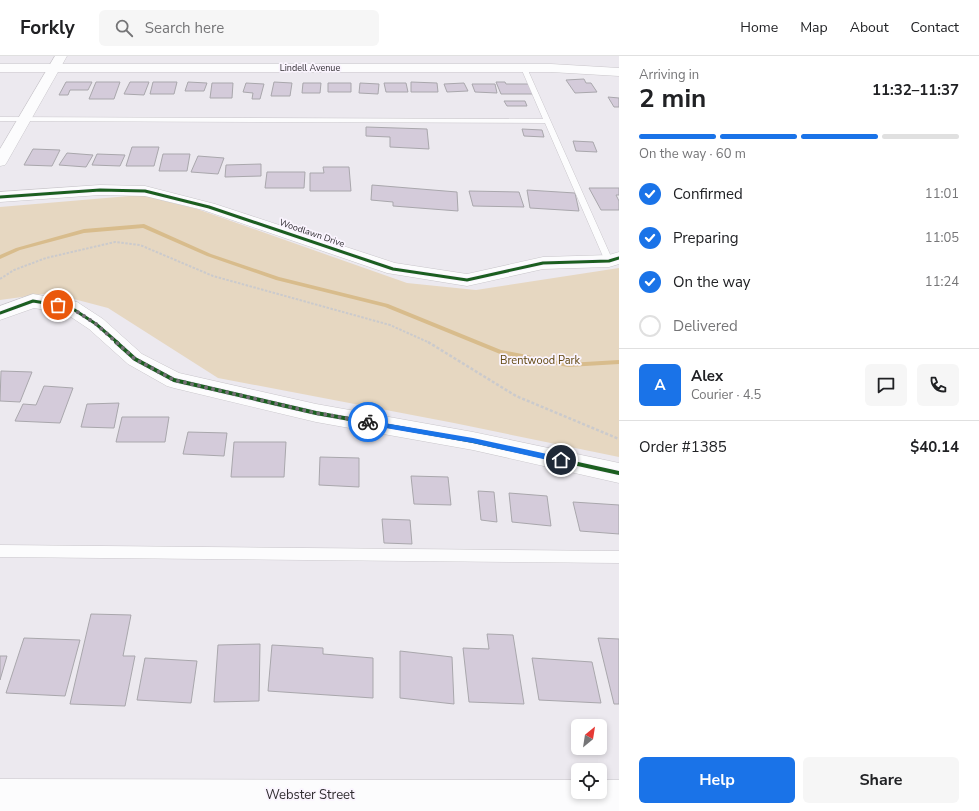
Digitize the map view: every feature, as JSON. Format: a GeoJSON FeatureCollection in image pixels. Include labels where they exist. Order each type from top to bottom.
{"type":"FeatureCollection","features":[{"type":"Feature","properties":{"kind":"street"},"geometry":{"type":"LineString","coordinates":[[0,162],[61,56]]}},
{"type":"Feature","properties":{"kind":"street"},"geometry":{"type":"LineString","coordinates":[[544,56],[550,68]]}},
{"type":"Feature","properties":{"kind":"street","name":"Lindell Avenue"},"geometry":{"type":"LineString","coordinates":[[0,68],[550,68],[619,72]]}},
{"type":"Feature","properties":{"kind":"street","name":"Woodlawn Drive"},"geometry":{"type":"LineString","coordinates":[[0,197],[100,190],[145,190],[209,207],[393,268],[467,280],[543,263],[614,259]]}},
{"type":"Feature","properties":{"kind":"street"},"geometry":{"type":"LineString","coordinates":[[0,313],[33,301],[70,307],[96,324],[135,359],[174,380],[316,413],[473,441],[619,473]]}},
{"type":"Feature","properties":{"kind":"street","name":"Webster Street"},"geometry":{"type":"LineString","coordinates":[[0,795],[619,796]]}},
{"type":"Feature","properties":{"kind":"lane"},"geometry":{"type":"LineString","coordinates":[[524,68],[614,259]]}},
{"type":"Feature","properties":{"kind":"lane"},"geometry":{"type":"LineString","coordinates":[[0,119],[548,121]]}},
{"type":"Feature","properties":{"kind":"lane"},"geometry":{"type":"LineString","coordinates":[[0,551],[619,557]]}},
{"type":"Feature","properties":{"kind":"path"},"geometry":{"type":"LineString","coordinates":[[0,279],[14,270],[46,258],[115,242],[140,245],[213,276],[390,325],[421,338],[516,396],[619,439]]}},
{"type":"Feature","properties":{"kind":"green space","name":"Brentwood Park"},"geometry":{"type":"Polygon","coordinates":[[[141,195],[197,209],[407,283],[476,290],[619,268],[619,457],[454,423],[218,378],[108,308],[51,293],[0,300],[0,207],[141,195]]]}},
{"type":"Feature","properties":{"kind":"building"},"geometry":{"type":"Polygon","coordinates":[[[584,79],[586,83],[591,83],[597,92],[575,93],[566,80],[584,79]]]}},
{"type":"Feature","properties":{"kind":"building"},"geometry":{"type":"Polygon","coordinates":[[[66,82],[92,82],[88,90],[70,90],[68,95],[59,95],[66,82]]]}},
{"type":"Feature","properties":{"kind":"building"},"geometry":{"type":"Polygon","coordinates":[[[96,82],[120,82],[114,99],[89,99],[96,82]]]}},
{"type":"Feature","properties":{"kind":"building"},"geometry":{"type":"Polygon","coordinates":[[[130,82],[149,82],[144,95],[124,94],[130,82]]]}},
{"type":"Feature","properties":{"kind":"building"},"geometry":{"type":"Polygon","coordinates":[[[153,82],[177,82],[174,94],[150,94],[153,82]]]}},
{"type":"Feature","properties":{"kind":"building"},"geometry":{"type":"Polygon","coordinates":[[[188,82],[207,83],[204,91],[185,91],[188,82]]]}},
{"type":"Feature","properties":{"kind":"building"},"geometry":{"type":"Polygon","coordinates":[[[274,82],[292,83],[290,96],[271,96],[274,82]]]}},
{"type":"Feature","properties":{"kind":"building"},"geometry":{"type":"Polygon","coordinates":[[[411,82],[437,83],[438,92],[411,92],[411,82]]]}},
{"type":"Feature","properties":{"kind":"building"},"geometry":{"type":"Polygon","coordinates":[[[496,82],[505,82],[506,84],[529,84],[534,94],[501,94],[496,82]]]}},
{"type":"Feature","properties":{"kind":"building"},"geometry":{"type":"Polygon","coordinates":[[[212,83],[233,83],[232,98],[210,98],[212,83]]]}},
{"type":"Feature","properties":{"kind":"building"},"geometry":{"type":"Polygon","coordinates":[[[246,83],[264,84],[260,99],[252,99],[253,93],[243,92],[246,83]]]}},
{"type":"Feature","properties":{"kind":"building"},"geometry":{"type":"Polygon","coordinates":[[[303,83],[321,83],[320,93],[302,93],[303,83]]]}},
{"type":"Feature","properties":{"kind":"building"},"geometry":{"type":"Polygon","coordinates":[[[328,83],[351,83],[351,92],[328,92],[328,83]]]}},
{"type":"Feature","properties":{"kind":"building"},"geometry":{"type":"Polygon","coordinates":[[[360,83],[379,84],[378,94],[359,93],[360,83]]]}},
{"type":"Feature","properties":{"kind":"building"},"geometry":{"type":"Polygon","coordinates":[[[384,83],[406,83],[408,92],[386,92],[384,83]]]}},
{"type":"Feature","properties":{"kind":"building"},"geometry":{"type":"Polygon","coordinates":[[[464,83],[468,91],[447,92],[444,84],[464,83]]]}},
{"type":"Feature","properties":{"kind":"building"},"geometry":{"type":"Polygon","coordinates":[[[472,84],[495,84],[497,93],[475,92],[472,84]]]}},
{"type":"Feature","properties":{"kind":"building"},"geometry":{"type":"Polygon","coordinates":[[[608,97],[619,98],[619,107],[614,107],[608,97]]]}},
{"type":"Feature","properties":{"kind":"building"},"geometry":{"type":"Polygon","coordinates":[[[504,101],[525,101],[527,106],[507,106],[504,101]]]}},
{"type":"Feature","properties":{"kind":"building"},"geometry":{"type":"Polygon","coordinates":[[[366,127],[427,129],[429,149],[390,147],[390,137],[366,136],[366,127]]]}},
{"type":"Feature","properties":{"kind":"building"},"geometry":{"type":"Polygon","coordinates":[[[522,129],[542,130],[544,137],[524,136],[522,129]]]}},
{"type":"Feature","properties":{"kind":"building"},"geometry":{"type":"Polygon","coordinates":[[[573,141],[593,142],[597,152],[576,151],[573,141]]]}},
{"type":"Feature","properties":{"kind":"building"},"geometry":{"type":"Polygon","coordinates":[[[132,147],[159,147],[154,166],[126,166],[132,147]]]}},
{"type":"Feature","properties":{"kind":"building"},"geometry":{"type":"Polygon","coordinates":[[[33,149],[60,150],[52,166],[24,165],[33,149]]]}},
{"type":"Feature","properties":{"kind":"building"},"geometry":{"type":"Polygon","coordinates":[[[67,153],[93,155],[86,167],[59,165],[67,153]]]}},
{"type":"Feature","properties":{"kind":"building"},"geometry":{"type":"Polygon","coordinates":[[[97,154],[125,155],[120,166],[92,165],[97,154]]]}},
{"type":"Feature","properties":{"kind":"building"},"geometry":{"type":"Polygon","coordinates":[[[163,154],[190,154],[187,171],[159,171],[163,154]]]}},
{"type":"Feature","properties":{"kind":"building"},"geometry":{"type":"Polygon","coordinates":[[[198,156],[224,158],[218,174],[191,172],[198,156]]]}},
{"type":"Feature","properties":{"kind":"building"},"geometry":{"type":"Polygon","coordinates":[[[261,164],[261,176],[225,177],[226,165],[261,164]]]}},
{"type":"Feature","properties":{"kind":"building"},"geometry":{"type":"Polygon","coordinates":[[[323,167],[349,167],[351,191],[310,191],[310,173],[324,173],[323,167]]]}},
{"type":"Feature","properties":{"kind":"building"},"geometry":{"type":"Polygon","coordinates":[[[267,172],[305,172],[304,188],[265,188],[267,172]]]}},
{"type":"Feature","properties":{"kind":"building"},"geometry":{"type":"Polygon","coordinates":[[[372,185],[457,192],[458,211],[393,206],[393,202],[371,200],[372,185]]]}},
{"type":"Feature","properties":{"kind":"building"},"geometry":{"type":"Polygon","coordinates":[[[589,188],[619,188],[619,195],[616,195],[619,201],[619,210],[601,210],[589,188]]]}},
{"type":"Feature","properties":{"kind":"building"},"geometry":{"type":"Polygon","coordinates":[[[527,190],[575,193],[579,211],[530,208],[527,190]]]}},
{"type":"Feature","properties":{"kind":"building"},"geometry":{"type":"Polygon","coordinates":[[[469,191],[519,192],[524,207],[473,206],[469,191]]]}},
{"type":"Feature","properties":{"kind":"building"},"geometry":{"type":"Polygon","coordinates":[[[1,371],[32,372],[20,402],[0,401],[1,371]]]}},
{"type":"Feature","properties":{"kind":"building"},"geometry":{"type":"Polygon","coordinates":[[[44,386],[73,388],[60,423],[15,421],[23,404],[36,405],[44,386]]]}},
{"type":"Feature","properties":{"kind":"building"},"geometry":{"type":"Polygon","coordinates":[[[119,403],[114,428],[81,427],[87,404],[119,403]]]}},
{"type":"Feature","properties":{"kind":"building"},"geometry":{"type":"Polygon","coordinates":[[[122,417],[169,417],[165,442],[116,442],[122,417]]]}},
{"type":"Feature","properties":{"kind":"building"},"geometry":{"type":"Polygon","coordinates":[[[188,432],[227,433],[224,456],[183,454],[188,432]]]}},
{"type":"Feature","properties":{"kind":"building"},"geometry":{"type":"Polygon","coordinates":[[[234,442],[286,442],[284,477],[231,477],[234,442]]]}},
{"type":"Feature","properties":{"kind":"building"},"geometry":{"type":"Polygon","coordinates":[[[320,457],[359,458],[359,487],[319,485],[320,457]]]}},
{"type":"Feature","properties":{"kind":"building"},"geometry":{"type":"Polygon","coordinates":[[[411,476],[448,477],[451,505],[414,504],[411,476]]]}},
{"type":"Feature","properties":{"kind":"building"},"geometry":{"type":"Polygon","coordinates":[[[478,491],[494,492],[497,522],[481,520],[478,491]]]}},
{"type":"Feature","properties":{"kind":"building"},"geometry":{"type":"Polygon","coordinates":[[[509,493],[547,496],[551,526],[512,522],[509,493]]]}},
{"type":"Feature","properties":{"kind":"building"},"geometry":{"type":"Polygon","coordinates":[[[573,502],[619,505],[619,534],[580,531],[573,502]]]}},
{"type":"Feature","properties":{"kind":"building"},"geometry":{"type":"Polygon","coordinates":[[[382,519],[410,520],[412,544],[384,543],[382,519]]]}},
{"type":"Feature","properties":{"kind":"building"},"geometry":{"type":"Polygon","coordinates":[[[91,614],[131,615],[123,656],[135,656],[125,706],[70,704],[91,614]]]}},
{"type":"Feature","properties":{"kind":"building"},"geometry":{"type":"Polygon","coordinates":[[[487,634],[513,635],[524,704],[469,702],[463,648],[489,649],[487,634]]]}},
{"type":"Feature","properties":{"kind":"building"},"geometry":{"type":"Polygon","coordinates":[[[24,638],[80,640],[65,696],[6,693],[24,638]]]}},
{"type":"Feature","properties":{"kind":"building"},"geometry":{"type":"Polygon","coordinates":[[[598,638],[619,639],[619,704],[614,704],[598,638]]]}},
{"type":"Feature","properties":{"kind":"building"},"geometry":{"type":"Polygon","coordinates":[[[260,644],[259,701],[214,702],[218,645],[260,644]]]}},
{"type":"Feature","properties":{"kind":"building"},"geometry":{"type":"Polygon","coordinates":[[[272,645],[323,648],[323,654],[373,658],[373,698],[268,691],[272,645]]]}},
{"type":"Feature","properties":{"kind":"building"},"geometry":{"type":"Polygon","coordinates":[[[400,651],[452,657],[454,704],[400,698],[400,651]]]}},
{"type":"Feature","properties":{"kind":"building"},"geometry":{"type":"Polygon","coordinates":[[[0,656],[7,656],[0,680],[0,656]]]}},
{"type":"Feature","properties":{"kind":"building"},"geometry":{"type":"Polygon","coordinates":[[[145,658],[197,661],[191,703],[137,700],[145,658]]]}},
{"type":"Feature","properties":{"kind":"building"},"geometry":{"type":"Polygon","coordinates":[[[532,658],[592,662],[601,703],[539,700],[532,658]]]}},
{"type":"Feature","properties":{"kind":"waterway"},"geometry":{"type":"LineString","coordinates":[[0,257],[18,249],[84,231],[144,226],[209,255],[278,279],[386,305],[500,352],[568,365],[619,362]]}},
{"type":"Feature","properties":{"kind":"cycle path"},"geometry":{"type":"LineString","coordinates":[[0,197],[100,190],[145,191],[209,207],[393,269],[467,280],[543,263],[609,261],[619,258]]}},
{"type":"Feature","properties":{"kind":"cycle path"},"geometry":{"type":"LineString","coordinates":[[0,313],[33,301],[70,307],[96,324],[135,359],[174,380],[316,413],[473,441],[619,473]]}},
{"type":"Feature","properties":{"kind":"way so far"},"geometry":{"type":"LineString","coordinates":[[58,305],[70,307],[96,324],[135,359],[174,380],[316,413],[368,422]]}},
{"type":"Feature","properties":{"kind":"route"},"geometry":{"type":"LineString","coordinates":[[368,422],[473,441],[561,460]]}}]}
